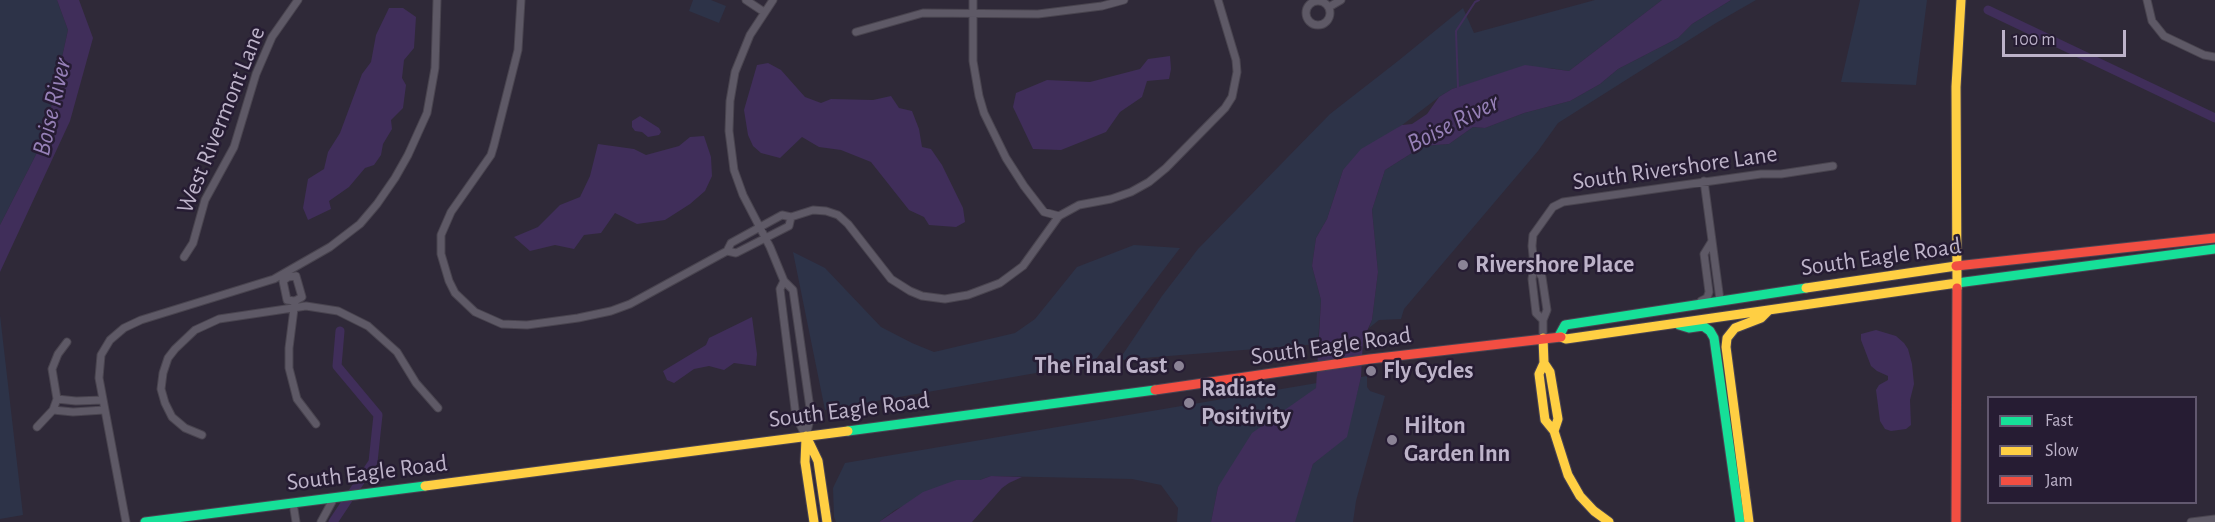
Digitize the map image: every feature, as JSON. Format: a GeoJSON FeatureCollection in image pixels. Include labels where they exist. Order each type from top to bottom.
{"type":"FeatureCollection","features":[{"type":"Feature","properties":{"kind":"main road"},"geometry":{"type":"LineString","coordinates":[[1956,522],[1956,62],[1961,0]]}},
{"type":"Feature","properties":{"kind":"main road","name":"South Eagle Road"},"geometry":{"type":"LineString","coordinates":[[1559,336],[1565,325],[1697,303],[1956,266],[2215,238]]}},
{"type":"Feature","properties":{"kind":"main road","name":"South Eagle Road"},"geometry":{"type":"LineString","coordinates":[[145,522],[1084,400],[1370,360],[1559,336],[1566,339],[1956,283],[2215,249]]}},
{"type":"Feature","properties":{"kind":"main road"},"geometry":{"type":"LineString","coordinates":[[1671,323],[1692,312],[1712,308],[1720,300]]}},
{"type":"Feature","properties":{"kind":"main road"},"geometry":{"type":"LineString","coordinates":[[1749,522],[1725,346],[1727,338],[1735,328],[1761,318],[1770,310]]}},
{"type":"Feature","properties":{"kind":"main road"},"geometry":{"type":"LineString","coordinates":[[1671,323],[1689,328],[1703,327],[1714,338],[1740,522]]}},
{"type":"Feature","properties":{"kind":"main road"},"geometry":{"type":"LineString","coordinates":[[1543,338],[1544,363],[1550,372],[1558,419],[1554,431],[1562,461],[1571,482],[1587,505],[1609,522]]}},
{"type":"Feature","properties":{"kind":"main road"},"geometry":{"type":"LineString","coordinates":[[806,436],[805,462],[814,522]]}},
{"type":"Feature","properties":{"kind":"main road"},"geometry":{"type":"LineString","coordinates":[[806,436],[818,461],[826,522]]}},
{"type":"Feature","properties":{"kind":"street","name":"West Rivermont Lane"},"geometry":{"type":"LineString","coordinates":[[184,257],[193,243],[206,200],[234,147],[256,74],[272,37],[298,0]]}},
{"type":"Feature","properties":{"kind":"street"},"geometry":{"type":"LineString","coordinates":[[126,522],[99,378],[101,355],[110,340],[124,328],[141,320],[287,274],[330,247],[360,224],[377,204],[408,155],[427,113],[432,90],[438,27],[437,0]]}},
{"type":"Feature","properties":{"kind":"street"},"geometry":{"type":"LineString","coordinates":[[521,0],[519,50],[491,155],[451,212],[441,235],[441,254],[455,293],[475,312],[502,324],[527,325],[611,311],[645,297],[727,251],[730,243],[782,215],[791,217],[813,210],[826,210],[838,216],[866,246],[883,270],[900,285],[922,296],[945,299],[978,291],[1011,276],[1023,266],[1059,216],[1079,205],[1111,199],[1149,182],[1166,168],[1225,108],[1232,97],[1237,72],[1236,60],[1218,0]]}},
{"type":"Feature","properties":{"kind":"street"},"geometry":{"type":"LineString","coordinates":[[746,0],[764,12]]}},
{"type":"Feature","properties":{"kind":"street"},"geometry":{"type":"LineString","coordinates":[[973,0],[972,52],[975,78],[991,128],[1010,165],[1034,200],[1044,212],[1059,216]]}},
{"type":"Feature","properties":{"kind":"street"},"geometry":{"type":"LineString","coordinates":[[856,32],[923,13],[1047,13],[1102,6],[1124,0]]}},
{"type":"Feature","properties":{"kind":"street"},"geometry":{"type":"LineString","coordinates":[[1329,7],[1341,0]]}},
{"type":"Feature","properties":{"kind":"street"},"geometry":{"type":"LineString","coordinates":[[2147,0],[2152,21],[2164,36],[2204,55],[2215,57]]}},
{"type":"Feature","properties":{"kind":"street"},"geometry":{"type":"LineString","coordinates":[[771,1],[750,35],[732,85],[728,114],[730,144],[734,170],[743,195],[784,281],[793,290],[811,415],[806,436]]}},
{"type":"Feature","properties":{"kind":"street","name":"South Rivershore Lane"},"geometry":{"type":"LineString","coordinates":[[1543,321],[1536,313],[1532,279],[1534,265],[1532,246],[1533,235],[1553,207],[1563,202],[1704,181],[1833,166]]}},
{"type":"Feature","properties":{"kind":"street"},"geometry":{"type":"LineString","coordinates":[[1704,181],[1720,300]]}},
{"type":"Feature","properties":{"kind":"street"},"geometry":{"type":"LineString","coordinates":[[727,251],[736,253],[789,226],[791,217]]}},
{"type":"Feature","properties":{"kind":"street"},"geometry":{"type":"LineString","coordinates":[[1697,303],[1707,297],[1709,292],[1704,254],[1712,242]]}},
{"type":"Feature","properties":{"kind":"street","name":"South Rivershore Lane"},"geometry":{"type":"LineString","coordinates":[[1534,265],[1542,277],[1547,310],[1543,321],[1543,338]]}},
{"type":"Feature","properties":{"kind":"street"},"geometry":{"type":"LineString","coordinates":[[287,274],[283,281],[287,300],[295,304],[326,308],[352,317],[368,326],[397,352],[416,383],[438,408]]}},
{"type":"Feature","properties":{"kind":"street"},"geometry":{"type":"LineString","coordinates":[[202,435],[185,428],[172,417],[165,403],[162,381],[168,358],[184,339],[205,324],[219,319],[295,304],[302,297],[296,276],[287,274]]}},
{"type":"Feature","properties":{"kind":"street"},"geometry":{"type":"LineString","coordinates":[[784,281],[780,289],[796,417],[806,436]]}},
{"type":"Feature","properties":{"kind":"street"},"geometry":{"type":"LineString","coordinates":[[295,304],[289,348],[292,384],[297,399],[316,424]]}},
{"type":"Feature","properties":{"kind":"street"},"geometry":{"type":"LineString","coordinates":[[37,427],[53,410],[57,399],[52,369],[58,354],[67,342]]}},
{"type":"Feature","properties":{"kind":"street"},"geometry":{"type":"LineString","coordinates":[[57,399],[103,400]]}},
{"type":"Feature","properties":{"kind":"street"},"geometry":{"type":"LineString","coordinates":[[53,410],[73,412],[104,410]]}},
{"type":"Feature","properties":{"kind":"street"},"geometry":{"type":"LineString","coordinates":[[321,522],[334,498]]}},
{"type":"Feature","properties":{"kind":"street"},"geometry":{"type":"LineString","coordinates":[[293,503],[296,522]]}},
{"type":"Feature","properties":{"kind":"street"},"geometry":{"type":"LineString","coordinates":[[2191,522],[2215,519]]}},
{"type":"Feature","properties":{"kind":"shaded area"},"geometry":{"type":"Polygon","coordinates":[[[0,0],[57,0],[68,30],[44,139],[0,225],[0,0]]]}},
{"type":"Feature","properties":{"kind":"shaded area"},"geometry":{"type":"Polygon","coordinates":[[[693,0],[711,0],[726,6],[719,23],[689,11],[693,0]]]}},
{"type":"Feature","properties":{"kind":"shaded area"},"geometry":{"type":"Polygon","coordinates":[[[1595,0],[1662,0],[1569,71],[1549,68],[1485,79],[1452,89],[1343,170],[1327,219],[1316,238],[1312,266],[1321,300],[1318,344],[1119,360],[1162,296],[1198,249],[1330,114],[1463,8],[1474,33],[1595,0]]]}},
{"type":"Feature","properties":{"kind":"shaded area"},"geometry":{"type":"Polygon","coordinates":[[[1731,0],[1756,0],[1558,123],[1538,151],[1404,309],[1401,319],[1379,320],[1369,328],[1378,272],[1372,210],[1385,170],[1423,146],[1449,144],[1473,127],[1485,128],[1524,113],[1570,101],[1600,84],[1618,69],[1678,38],[1692,24],[1731,0]]]}},
{"type":"Feature","properties":{"kind":"shaded area"},"geometry":{"type":"Polygon","coordinates":[[[1860,0],[1927,0],[1916,85],[1841,82],[1860,0]]]}},
{"type":"Feature","properties":{"kind":"shaded area"},"geometry":{"type":"Polygon","coordinates":[[[1134,245],[1180,248],[1093,363],[825,410],[793,252],[825,268],[881,327],[934,352],[1015,333],[1035,319],[1077,267],[1134,245]]]}},
{"type":"Feature","properties":{"kind":"shaded area"},"geometry":{"type":"Polygon","coordinates":[[[0,315],[23,515],[0,519],[0,315]]]}},
{"type":"Feature","properties":{"kind":"shaded area"},"geometry":{"type":"Polygon","coordinates":[[[1367,376],[1367,387],[1370,391],[1385,396],[1356,501],[1353,522],[1293,522],[1313,464],[1336,445],[1361,377],[1367,376]]]}},
{"type":"Feature","properties":{"kind":"shaded area"},"geometry":{"type":"Polygon","coordinates":[[[1317,383],[1316,388],[1218,487],[1211,522],[1177,522],[1178,508],[1161,485],[1132,479],[991,476],[980,480],[956,480],[895,510],[879,522],[836,522],[834,517],[833,488],[845,463],[1317,383]]]}},
{"type":"Feature","properties":{"kind":"water","name":"Boise River"},"geometry":{"type":"Polygon","coordinates":[[[57,0],[79,0],[93,38],[70,121],[0,272],[0,225],[44,139],[68,30],[57,0]]]}},
{"type":"Feature","properties":{"kind":"water","name":"Boise River"},"geometry":{"type":"Polygon","coordinates":[[[1662,0],[1731,0],[1692,24],[1678,38],[1618,69],[1600,84],[1570,101],[1524,113],[1485,128],[1473,127],[1449,144],[1423,146],[1385,170],[1372,210],[1378,272],[1372,320],[1363,340],[1361,377],[1347,437],[1313,464],[1295,522],[1211,522],[1218,487],[1252,433],[1316,388],[1321,300],[1312,266],[1316,238],[1327,219],[1343,170],[1361,149],[1402,125],[1412,124],[1427,114],[1439,97],[1452,89],[1525,65],[1569,71],[1662,0]]]}},
{"type":"Feature","properties":{"kind":"water"},"geometry":{"type":"Polygon","coordinates":[[[389,8],[403,8],[416,17],[414,48],[404,60],[402,78],[406,85],[403,108],[391,120],[392,129],[374,165],[365,168],[349,187],[329,201],[331,209],[308,220],[303,208],[308,179],[324,169],[328,152],[340,133],[362,74],[371,62],[376,35],[389,8]]]}},
{"type":"Feature","properties":{"kind":"water"},"geometry":{"type":"Polygon","coordinates":[[[1170,56],[1169,79],[1147,81],[1142,97],[1120,112],[1106,132],[1061,150],[1033,149],[1013,107],[1016,93],[1047,80],[1090,82],[1140,69],[1148,59],[1170,56]]]}},
{"type":"Feature","properties":{"kind":"water"},"geometry":{"type":"Polygon","coordinates":[[[768,63],[781,70],[805,97],[821,103],[831,99],[873,100],[891,96],[899,108],[912,111],[919,129],[922,147],[931,149],[942,165],[963,208],[965,222],[956,227],[929,225],[924,217],[909,210],[871,162],[841,150],[819,147],[802,137],[780,158],[761,153],[753,146],[748,135],[744,110],[757,65],[768,63]]]}},
{"type":"Feature","properties":{"kind":"water"},"geometry":{"type":"Polygon","coordinates":[[[640,116],[659,128],[661,132],[659,135],[648,137],[642,132],[635,131],[632,121],[640,116]]]}},
{"type":"Feature","properties":{"kind":"water"},"geometry":{"type":"Polygon","coordinates":[[[704,136],[711,157],[712,176],[705,191],[665,220],[637,224],[615,213],[601,233],[584,235],[574,249],[555,245],[530,251],[514,237],[538,227],[560,205],[580,197],[590,176],[598,144],[634,149],[646,155],[679,146],[690,137],[704,136]]]}},
{"type":"Feature","properties":{"kind":"water"},"geometry":{"type":"Polygon","coordinates":[[[752,317],[757,354],[756,366],[734,363],[724,370],[709,366],[694,369],[674,383],[667,380],[663,371],[706,345],[709,338],[752,317]]]}},
{"type":"Feature","properties":{"kind":"water"},"geometry":{"type":"Polygon","coordinates":[[[1876,330],[1896,336],[1908,349],[1914,384],[1910,400],[1911,425],[1906,429],[1891,431],[1885,429],[1880,421],[1876,390],[1879,385],[1888,380],[1888,376],[1871,366],[1861,340],[1861,334],[1876,330]]]}},
{"type":"Feature","properties":{"kind":"water"},"geometry":{"type":"Polygon","coordinates":[[[991,476],[1022,477],[1002,488],[972,522],[879,522],[923,492],[956,480],[980,480],[991,476]]]}},
{"type":"Feature","properties":{"kind":"waterway"},"geometry":{"type":"LineString","coordinates":[[1458,88],[1456,31],[1475,2],[1479,0]]}},
{"type":"Feature","properties":{"kind":"waterway"},"geometry":{"type":"LineString","coordinates":[[1988,10],[2215,118]]}},
{"type":"Feature","properties":{"kind":"waterway"},"geometry":{"type":"LineString","coordinates":[[333,522],[373,462],[378,415],[337,366],[340,331]]}},
{"type":"Feature","properties":{"kind":"traffic: fast"},"geometry":{"type":"LineString","coordinates":[[1957,283],[2215,249]]}},
{"type":"Feature","properties":{"kind":"traffic: fast"},"geometry":{"type":"LineString","coordinates":[[1559,336],[1565,325],[1806,288]]}},
{"type":"Feature","properties":{"kind":"traffic: fast"},"geometry":{"type":"LineString","coordinates":[[1679,325],[1689,328],[1703,326],[1714,338],[1740,522]]}},
{"type":"Feature","properties":{"kind":"traffic: fast"},"geometry":{"type":"LineString","coordinates":[[848,431],[1155,390]]}},
{"type":"Feature","properties":{"kind":"traffic: fast"},"geometry":{"type":"LineString","coordinates":[[145,522],[425,486]]}},
{"type":"Feature","properties":{"kind":"traffic: slow"},"geometry":{"type":"LineString","coordinates":[[1957,283],[1956,87],[1961,0]]}},
{"type":"Feature","properties":{"kind":"traffic: slow"},"geometry":{"type":"LineString","coordinates":[[1806,288],[1956,266]]}},
{"type":"Feature","properties":{"kind":"traffic: slow"},"geometry":{"type":"LineString","coordinates":[[1561,337],[1566,339],[1957,283],[1957,288]]}},
{"type":"Feature","properties":{"kind":"traffic: slow"},"geometry":{"type":"LineString","coordinates":[[1749,522],[1726,347],[1727,338],[1735,328],[1761,318],[1769,310]]}},
{"type":"Feature","properties":{"kind":"traffic: slow"},"geometry":{"type":"LineString","coordinates":[[1543,338],[1544,363]]}},
{"type":"Feature","properties":{"kind":"traffic: slow"},"geometry":{"type":"LineString","coordinates":[[1554,431],[1558,419],[1550,372],[1544,363],[1539,374],[1545,420],[1554,431],[1568,475],[1580,496],[1594,511],[1609,522]]}},
{"type":"Feature","properties":{"kind":"traffic: slow"},"geometry":{"type":"LineString","coordinates":[[425,486],[848,431]]}},
{"type":"Feature","properties":{"kind":"traffic: slow"},"geometry":{"type":"LineString","coordinates":[[806,436],[818,461],[827,522]]}},
{"type":"Feature","properties":{"kind":"traffic: slow"},"geometry":{"type":"LineString","coordinates":[[806,438],[805,462],[814,522]]}},
{"type":"Feature","properties":{"kind":"traffic: jam"},"geometry":{"type":"LineString","coordinates":[[1956,266],[2215,238]]}},
{"type":"Feature","properties":{"kind":"traffic: jam"},"geometry":{"type":"LineString","coordinates":[[1956,522],[1957,288]]}},
{"type":"Feature","properties":{"kind":"traffic: jam"},"geometry":{"type":"LineString","coordinates":[[1155,390],[1370,359],[1561,337]]}},
{"type":"Feature","properties":{"kind":"place","name":"Rivershore Place"},"geometry":{"type":"Point","coordinates":[1463,265]}},
{"type":"Feature","properties":{"kind":"place","name":"The Final Cast"},"geometry":{"type":"Point","coordinates":[1179,366]}},
{"type":"Feature","properties":{"kind":"place","name":"Fly Cycles"},"geometry":{"type":"Point","coordinates":[1371,371]}},
{"type":"Feature","properties":{"kind":"place","name":"Radiate Positivity"},"geometry":{"type":"Point","coordinates":[1189,403]}},
{"type":"Feature","properties":{"kind":"place","name":"Hilton Garden Inn"},"geometry":{"type":"Point","coordinates":[1392,440]}}]}
